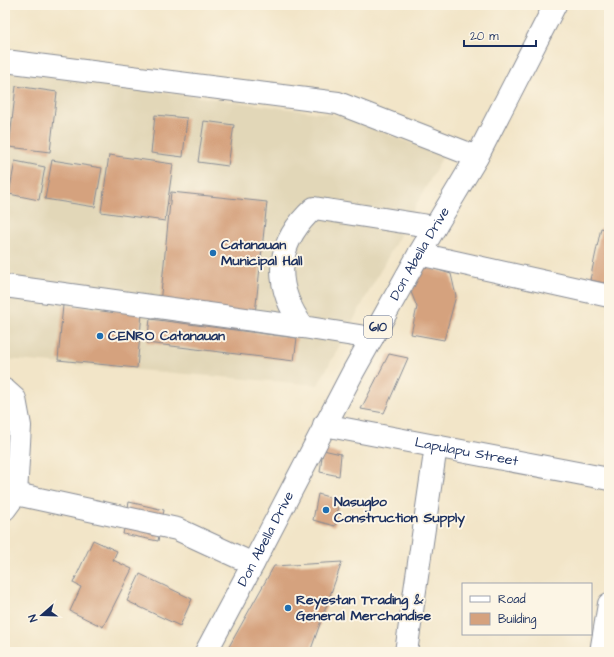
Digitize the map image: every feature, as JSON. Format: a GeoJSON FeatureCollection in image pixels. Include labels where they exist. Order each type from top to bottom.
{"type":"FeatureCollection","features":[{"type":"Feature","properties":{"kind":"street","name":"Don Abella Drive"},"geometry":{"type":"LineString","coordinates":[[206,652],[324,425],[419,254],[477,156],[555,5]]}},
{"type":"Feature","properties":{"kind":"street"},"geometry":{"type":"LineString","coordinates":[[5,61],[338,102],[477,156]]}},
{"type":"Feature","properties":{"kind":"street"},"geometry":{"type":"LineString","coordinates":[[303,327],[286,299],[282,267],[288,240],[295,228],[314,208],[435,227]]}},
{"type":"Feature","properties":{"kind":"street"},"geometry":{"type":"LineString","coordinates":[[419,254],[609,296]]}},
{"type":"Feature","properties":{"kind":"street"},"geometry":{"type":"LineString","coordinates":[[5,286],[303,327],[372,338]]}},
{"type":"Feature","properties":{"kind":"street"},"geometry":{"type":"LineString","coordinates":[[5,390],[15,399],[20,426],[11,502],[177,529],[253,564]]}},
{"type":"Feature","properties":{"kind":"street","name":"Lapulapu Street"},"geometry":{"type":"LineString","coordinates":[[324,425],[609,478]]}},
{"type":"Feature","properties":{"kind":"street"},"geometry":{"type":"LineString","coordinates":[[406,652],[436,446]]}},
{"type":"Feature","properties":{"kind":"street"},"geometry":{"type":"LineString","coordinates":[[601,652],[609,604]]}},
{"type":"Feature","properties":{"kind":"shaded area"},"geometry":{"type":"Polygon","coordinates":[[[5,71],[342,116],[443,156],[318,385],[5,359],[5,71]]]}},
{"type":"Feature","properties":{"kind":"building"},"geometry":{"type":"Polygon","coordinates":[[[16,86],[57,92],[50,152],[9,147],[16,86]]]}},
{"type":"Feature","properties":{"kind":"building"},"geometry":{"type":"Polygon","coordinates":[[[155,115],[187,118],[183,157],[151,153],[155,115]]]}},
{"type":"Feature","properties":{"kind":"building"},"geometry":{"type":"Polygon","coordinates":[[[204,121],[234,125],[228,166],[198,162],[204,121]]]}},
{"type":"Feature","properties":{"kind":"building"},"geometry":{"type":"Polygon","coordinates":[[[109,155],[173,164],[165,221],[101,212],[109,155]]]}},
{"type":"Feature","properties":{"kind":"building"},"geometry":{"type":"Polygon","coordinates":[[[52,160],[102,168],[95,207],[45,199],[52,160]]]}},
{"type":"Feature","properties":{"kind":"building"},"geometry":{"type":"Polygon","coordinates":[[[15,161],[45,167],[39,200],[9,194],[15,161]]]}},
{"type":"Feature","properties":{"kind":"building"},"geometry":{"type":"Polygon","coordinates":[[[5,177],[10,178],[6,197],[5,197],[5,177]]]}},
{"type":"Feature","properties":{"kind":"building","name":"Catanauan Municipal Hall"},"geometry":{"type":"Polygon","coordinates":[[[171,192],[267,202],[255,314],[160,304],[171,192]]]}},
{"type":"Feature","properties":{"kind":"building"},"geometry":{"type":"Polygon","coordinates":[[[601,228],[609,230],[609,284],[590,280],[601,228]]]}},
{"type":"Feature","properties":{"kind":"building"},"geometry":{"type":"Polygon","coordinates":[[[425,266],[451,274],[456,296],[444,340],[411,334],[417,307],[411,292],[425,266]]]}},
{"type":"Feature","properties":{"kind":"building","name":"CENRO Catanauan"},"geometry":{"type":"Polygon","coordinates":[[[63,305],[142,313],[137,368],[58,360],[63,305]]]}},
{"type":"Feature","properties":{"kind":"building"},"geometry":{"type":"Polygon","coordinates":[[[150,319],[297,338],[294,361],[147,343],[150,319]]]}},
{"type":"Feature","properties":{"kind":"building"},"geometry":{"type":"Polygon","coordinates":[[[389,354],[408,358],[384,413],[361,409],[389,354]]]}},
{"type":"Feature","properties":{"kind":"building"},"geometry":{"type":"Polygon","coordinates":[[[323,450],[341,454],[339,476],[320,472],[323,450]]]}},
{"type":"Feature","properties":{"kind":"building","name":"Nasugbo Construction Supply"},"geometry":{"type":"Polygon","coordinates":[[[318,494],[339,500],[335,526],[313,520],[318,494]]]}},
{"type":"Feature","properties":{"kind":"building"},"geometry":{"type":"Polygon","coordinates":[[[129,502],[164,510],[158,541],[123,534],[129,502]]]}},
{"type":"Feature","properties":{"kind":"building"},"geometry":{"type":"Polygon","coordinates":[[[93,540],[117,551],[113,560],[132,569],[103,627],[70,611],[81,587],[73,583],[93,540]]]}},
{"type":"Feature","properties":{"kind":"building","name":"Reyestan Trading & General Merchandise"},"geometry":{"type":"Polygon","coordinates":[[[342,562],[310,652],[226,652],[274,566],[342,562]]]}},
{"type":"Feature","properties":{"kind":"building"},"geometry":{"type":"Polygon","coordinates":[[[140,574],[192,599],[180,626],[127,601],[140,574]]]}},
{"type":"Feature","properties":{"kind":"place","name":"Catanauan Municipal Hall"},"geometry":{"type":"Point","coordinates":[213,253]}},
{"type":"Feature","properties":{"kind":"place","name":"CENRO Catanauan"},"geometry":{"type":"Point","coordinates":[100,336]}},
{"type":"Feature","properties":{"kind":"place","name":"Nasugbo Construction Supply"},"geometry":{"type":"Point","coordinates":[326,510]}},
{"type":"Feature","properties":{"kind":"place","name":"Reyestan Trading & General Merchandise"},"geometry":{"type":"Point","coordinates":[288,608]}}]}
